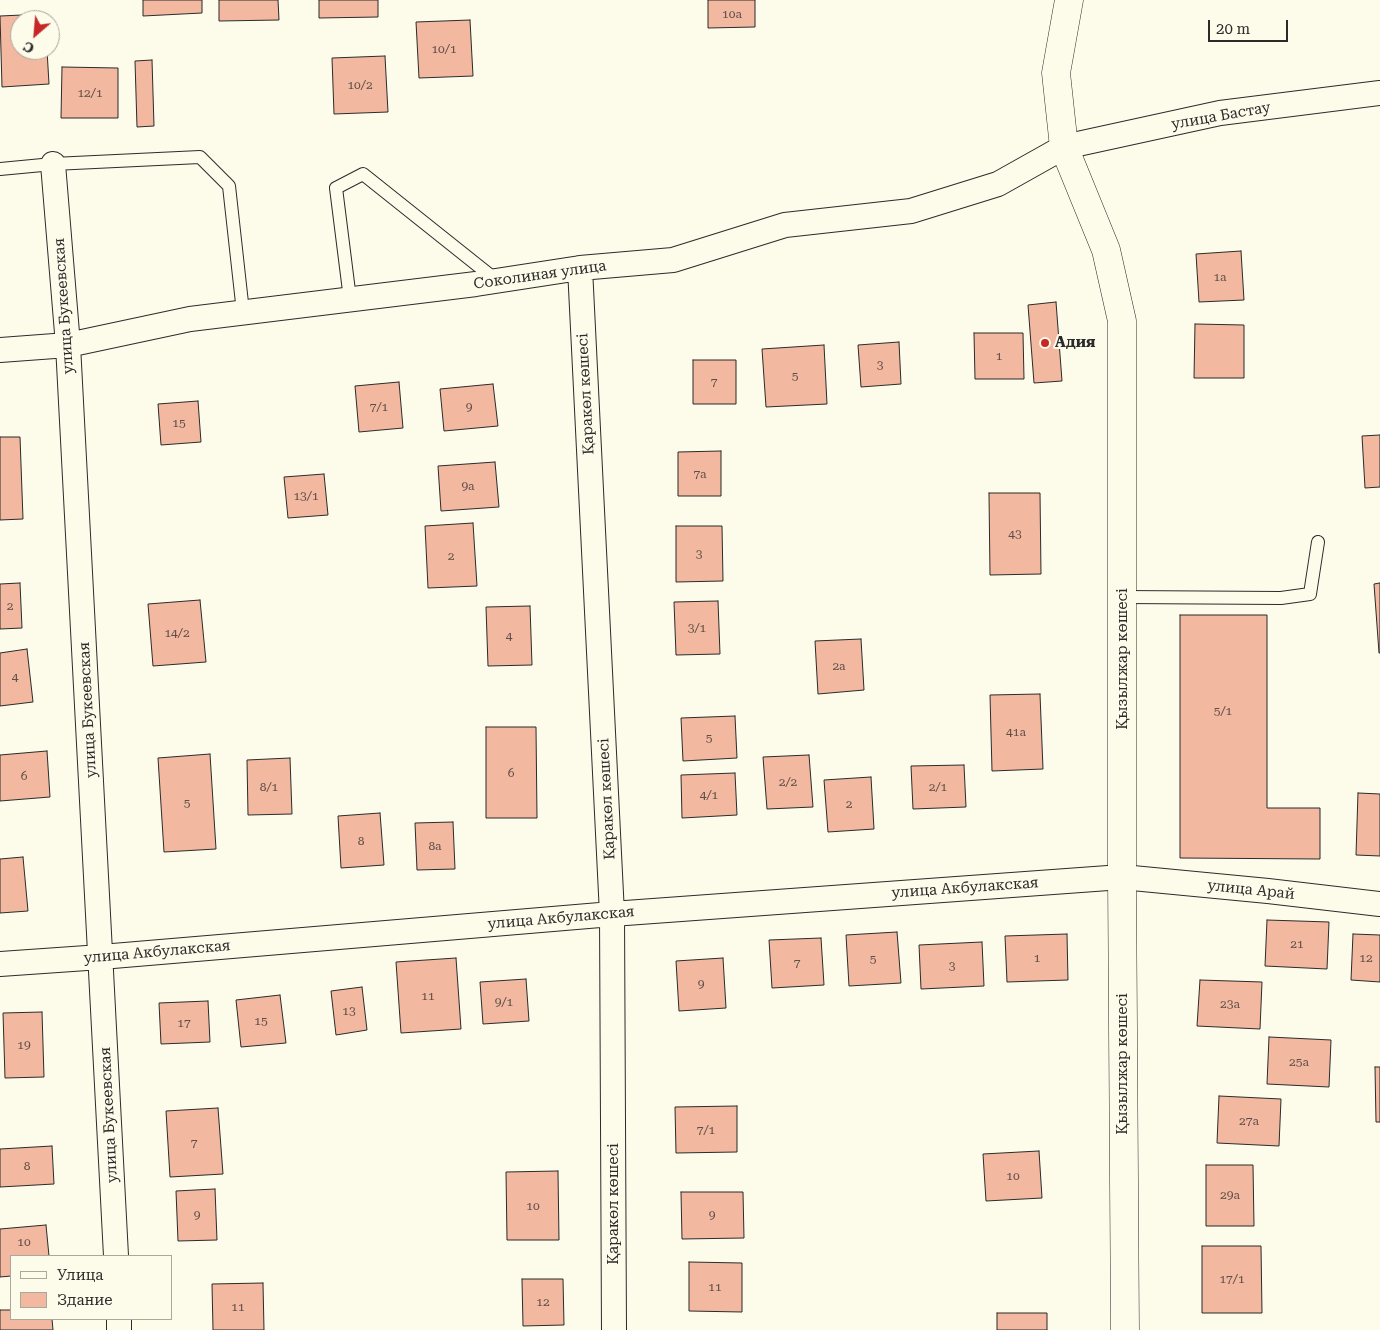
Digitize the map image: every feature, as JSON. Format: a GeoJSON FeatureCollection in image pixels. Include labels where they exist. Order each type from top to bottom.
{"type":"FeatureCollection","features":[{"type":"Feature","properties":{"kind":"street","name":"Қызылжар көшесі"},"geometry":{"type":"LineString","coordinates":[[1069,0],[1056,73],[1064,147],[1106,250],[1122,321],[1122,878],[1125,1330]]}},
{"type":"Feature","properties":{"kind":"street","name":"улица Бастау"},"geometry":{"type":"LineString","coordinates":[[1064,147],[1220,113],[1380,93]]}},
{"type":"Feature","properties":{"kind":"street","name":"Соколиная улица"},"geometry":{"type":"LineString","coordinates":[[0,350],[68,345],[190,318],[497,281],[580,268],[673,260],[785,226],[911,211],[998,184],[1064,147]]}},
{"type":"Feature","properties":{"kind":"street","name":"улица Букеевская"},"geometry":{"type":"LineString","coordinates":[[53,164],[68,345],[116,1255]]}},
{"type":"Feature","properties":{"kind":"street","name":"Қаракөл көшесі"},"geometry":{"type":"LineString","coordinates":[[580,268],[612,914],[614,1330]]}},
{"type":"Feature","properties":{"kind":"street","name":"улица Акбулакская"},"geometry":{"type":"LineString","coordinates":[[0,964],[612,914],[1122,878]]}},
{"type":"Feature","properties":{"kind":"street","name":"улица Арай"},"geometry":{"type":"LineString","coordinates":[[1122,878],[1268,891],[1380,904]]}},
{"type":"Feature","properties":{"kind":"lane"},"geometry":{"type":"LineString","coordinates":[[0,169],[53,164],[200,157],[229,186],[243,312]]}},
{"type":"Feature","properties":{"kind":"lane"},"geometry":{"type":"LineString","coordinates":[[350,299],[336,188],[363,174],[497,281]]}},
{"type":"Feature","properties":{"kind":"lane"},"geometry":{"type":"LineString","coordinates":[[1123,597],[1281,598],[1310,594],[1318,542]]}},
{"type":"Feature","properties":{"kind":"building"},"geometry":{"type":"Polygon","coordinates":[[[143,0],[202,0],[202,13],[143,16],[143,0]]]}},
{"type":"Feature","properties":{"kind":"building"},"geometry":{"type":"Polygon","coordinates":[[[219,0],[278,0],[279,20],[219,21],[219,0]]]}},
{"type":"Feature","properties":{"kind":"building"},"geometry":{"type":"Polygon","coordinates":[[[319,0],[378,0],[378,17],[319,18],[319,0]]]}},
{"type":"Feature","properties":{"kind":"building"},"geometry":{"type":"Polygon","coordinates":[[[708,0],[755,0],[755,27],[708,28],[708,0]]]}},
{"type":"Feature","properties":{"kind":"building"},"geometry":{"type":"Polygon","coordinates":[[[0,16],[10,16],[10,60],[48,60],[49,84],[2,87],[0,16]]]}},
{"type":"Feature","properties":{"kind":"building"},"geometry":{"type":"Polygon","coordinates":[[[470,20],[473,76],[419,78],[416,22],[470,20]]]}},
{"type":"Feature","properties":{"kind":"building"},"geometry":{"type":"Polygon","coordinates":[[[385,56],[388,112],[334,114],[332,58],[385,56]]]}},
{"type":"Feature","properties":{"kind":"building"},"geometry":{"type":"Polygon","coordinates":[[[152,60],[154,126],[137,127],[135,61],[152,60]]]}},
{"type":"Feature","properties":{"kind":"building"},"geometry":{"type":"Polygon","coordinates":[[[62,67],[118,68],[118,118],[61,118],[62,67]]]}},
{"type":"Feature","properties":{"kind":"building"},"geometry":{"type":"Polygon","coordinates":[[[1241,251],[1244,300],[1199,302],[1196,254],[1241,251]]]}},
{"type":"Feature","properties":{"kind":"building","name":"Адия"},"geometry":{"type":"Polygon","coordinates":[[[1056,302],[1062,381],[1034,383],[1028,305],[1056,302]]]}},
{"type":"Feature","properties":{"kind":"building"},"geometry":{"type":"Polygon","coordinates":[[[1195,324],[1244,325],[1244,378],[1194,378],[1195,324]]]}},
{"type":"Feature","properties":{"kind":"building"},"geometry":{"type":"Polygon","coordinates":[[[974,333],[1023,333],[1024,379],[975,379],[974,333]]]}},
{"type":"Feature","properties":{"kind":"building"},"geometry":{"type":"Polygon","coordinates":[[[899,342],[901,384],[861,387],[858,345],[899,342]]]}},
{"type":"Feature","properties":{"kind":"building"},"geometry":{"type":"Polygon","coordinates":[[[824,345],[827,404],[766,407],[762,349],[824,345]]]}},
{"type":"Feature","properties":{"kind":"building"},"geometry":{"type":"Polygon","coordinates":[[[693,360],[736,360],[736,404],[693,404],[693,360]]]}},
{"type":"Feature","properties":{"kind":"building"},"geometry":{"type":"Polygon","coordinates":[[[399,382],[403,428],[359,432],[355,386],[399,382]]]}},
{"type":"Feature","properties":{"kind":"building"},"geometry":{"type":"Polygon","coordinates":[[[493,384],[498,426],[444,431],[440,389],[493,384]]]}},
{"type":"Feature","properties":{"kind":"building"},"geometry":{"type":"Polygon","coordinates":[[[198,401],[201,442],[161,445],[158,404],[198,401]]]}},
{"type":"Feature","properties":{"kind":"building"},"geometry":{"type":"Polygon","coordinates":[[[1380,435],[1380,487],[1365,488],[1362,436],[1380,435]]]}},
{"type":"Feature","properties":{"kind":"building"},"geometry":{"type":"Polygon","coordinates":[[[0,437],[20,437],[23,519],[0,520],[0,437]]]}},
{"type":"Feature","properties":{"kind":"building"},"geometry":{"type":"Polygon","coordinates":[[[721,451],[721,496],[678,496],[678,452],[721,451]]]}},
{"type":"Feature","properties":{"kind":"building"},"geometry":{"type":"Polygon","coordinates":[[[495,462],[499,507],[441,511],[438,466],[495,462]]]}},
{"type":"Feature","properties":{"kind":"building"},"geometry":{"type":"Polygon","coordinates":[[[324,474],[328,515],[288,518],[284,477],[324,474]]]}},
{"type":"Feature","properties":{"kind":"building"},"geometry":{"type":"Polygon","coordinates":[[[989,493],[1040,493],[1041,574],[990,575],[989,493]]]}},
{"type":"Feature","properties":{"kind":"building"},"geometry":{"type":"Polygon","coordinates":[[[473,523],[477,586],[428,588],[425,526],[473,523]]]}},
{"type":"Feature","properties":{"kind":"building"},"geometry":{"type":"Polygon","coordinates":[[[676,526],[722,526],[723,581],[676,582],[676,526]]]}},
{"type":"Feature","properties":{"kind":"building"},"geometry":{"type":"Polygon","coordinates":[[[20,583],[22,628],[0,629],[0,584],[20,583]]]}},
{"type":"Feature","properties":{"kind":"building"},"geometry":{"type":"Polygon","coordinates":[[[1380,583],[1380,653],[1379,653],[1374,584],[1380,583]]]}},
{"type":"Feature","properties":{"kind":"building"},"geometry":{"type":"Polygon","coordinates":[[[200,600],[206,662],[153,666],[148,604],[200,600]]]}},
{"type":"Feature","properties":{"kind":"building"},"geometry":{"type":"Polygon","coordinates":[[[718,601],[720,654],[676,655],[674,602],[718,601]]]}},
{"type":"Feature","properties":{"kind":"building"},"geometry":{"type":"Polygon","coordinates":[[[530,606],[532,665],[488,666],[486,607],[530,606]]]}},
{"type":"Feature","properties":{"kind":"building"},"geometry":{"type":"Polygon","coordinates":[[[1180,615],[1267,615],[1267,808],[1320,808],[1320,859],[1180,858],[1180,615]]]}},
{"type":"Feature","properties":{"kind":"building"},"geometry":{"type":"Polygon","coordinates":[[[861,639],[864,690],[818,694],[815,641],[861,639]]]}},
{"type":"Feature","properties":{"kind":"building"},"geometry":{"type":"Polygon","coordinates":[[[27,649],[33,702],[0,706],[0,653],[27,649]]]}},
{"type":"Feature","properties":{"kind":"building"},"geometry":{"type":"Polygon","coordinates":[[[1040,694],[1043,769],[992,771],[990,695],[1040,694]]]}},
{"type":"Feature","properties":{"kind":"building"},"geometry":{"type":"Polygon","coordinates":[[[735,716],[737,758],[683,761],[681,718],[735,716]]]}},
{"type":"Feature","properties":{"kind":"building"},"geometry":{"type":"Polygon","coordinates":[[[486,727],[536,727],[537,818],[486,818],[486,727]]]}},
{"type":"Feature","properties":{"kind":"building"},"geometry":{"type":"Polygon","coordinates":[[[47,751],[50,797],[0,801],[0,755],[47,751]]]}},
{"type":"Feature","properties":{"kind":"building"},"geometry":{"type":"Polygon","coordinates":[[[210,754],[216,849],[164,852],[158,758],[210,754]]]}},
{"type":"Feature","properties":{"kind":"building"},"geometry":{"type":"Polygon","coordinates":[[[809,755],[813,807],[767,809],[763,757],[809,755]]]}},
{"type":"Feature","properties":{"kind":"building"},"geometry":{"type":"Polygon","coordinates":[[[290,758],[292,814],[248,815],[247,760],[290,758]]]}},
{"type":"Feature","properties":{"kind":"building"},"geometry":{"type":"Polygon","coordinates":[[[964,765],[966,807],[913,809],[911,766],[964,765]]]}},
{"type":"Feature","properties":{"kind":"building"},"geometry":{"type":"Polygon","coordinates":[[[735,773],[737,815],[682,818],[681,775],[735,773]]]}},
{"type":"Feature","properties":{"kind":"building"},"geometry":{"type":"Polygon","coordinates":[[[871,777],[874,829],[828,832],[824,780],[871,777]]]}},
{"type":"Feature","properties":{"kind":"building"},"geometry":{"type":"Polygon","coordinates":[[[1358,793],[1380,794],[1380,856],[1356,855],[1358,793]]]}},
{"type":"Feature","properties":{"kind":"building"},"geometry":{"type":"Polygon","coordinates":[[[380,813],[384,865],[341,868],[338,816],[380,813]]]}},
{"type":"Feature","properties":{"kind":"building"},"geometry":{"type":"Polygon","coordinates":[[[453,822],[455,869],[417,870],[415,823],[453,822]]]}},
{"type":"Feature","properties":{"kind":"building"},"geometry":{"type":"Polygon","coordinates":[[[23,857],[28,911],[0,913],[0,859],[23,857]]]}},
{"type":"Feature","properties":{"kind":"building"},"geometry":{"type":"Polygon","coordinates":[[[1267,920],[1329,922],[1327,969],[1265,966],[1267,920]]]}},
{"type":"Feature","properties":{"kind":"building"},"geometry":{"type":"Polygon","coordinates":[[[897,932],[901,983],[849,986],[846,935],[897,932]]]}},
{"type":"Feature","properties":{"kind":"building"},"geometry":{"type":"Polygon","coordinates":[[[1067,934],[1068,980],[1007,982],[1005,936],[1067,934]]]}},
{"type":"Feature","properties":{"kind":"building"},"geometry":{"type":"Polygon","coordinates":[[[1353,934],[1380,935],[1380,982],[1351,980],[1353,934]]]}},
{"type":"Feature","properties":{"kind":"building"},"geometry":{"type":"Polygon","coordinates":[[[821,938],[824,985],[772,988],[769,940],[821,938]]]}},
{"type":"Feature","properties":{"kind":"building"},"geometry":{"type":"Polygon","coordinates":[[[982,942],[984,986],[921,989],[919,945],[982,942]]]}},
{"type":"Feature","properties":{"kind":"building"},"geometry":{"type":"Polygon","coordinates":[[[456,958],[461,1029],[401,1033],[396,962],[456,958]]]}},
{"type":"Feature","properties":{"kind":"building"},"geometry":{"type":"Polygon","coordinates":[[[723,958],[726,1008],[679,1011],[676,961],[723,958]]]}},
{"type":"Feature","properties":{"kind":"building"},"geometry":{"type":"Polygon","coordinates":[[[526,979],[529,1021],[483,1024],[480,982],[526,979]]]}},
{"type":"Feature","properties":{"kind":"building"},"geometry":{"type":"Polygon","coordinates":[[[1200,980],[1262,982],[1260,1029],[1197,1026],[1200,980]]]}},
{"type":"Feature","properties":{"kind":"building"},"geometry":{"type":"Polygon","coordinates":[[[362,987],[367,1030],[336,1035],[331,991],[362,987]]]}},
{"type":"Feature","properties":{"kind":"building"},"geometry":{"type":"Polygon","coordinates":[[[280,995],[286,1043],[241,1047],[236,1000],[280,995]]]}},
{"type":"Feature","properties":{"kind":"building"},"geometry":{"type":"Polygon","coordinates":[[[208,1001],[210,1042],[161,1044],[159,1003],[208,1001]]]}},
{"type":"Feature","properties":{"kind":"building"},"geometry":{"type":"Polygon","coordinates":[[[42,1012],[44,1077],[5,1078],[3,1013],[42,1012]]]}},
{"type":"Feature","properties":{"kind":"building"},"geometry":{"type":"Polygon","coordinates":[[[1269,1037],[1331,1040],[1329,1087],[1267,1084],[1269,1037]]]}},
{"type":"Feature","properties":{"kind":"building"},"geometry":{"type":"Polygon","coordinates":[[[1375,1067],[1380,1067],[1380,1122],[1376,1122],[1375,1067]]]}},
{"type":"Feature","properties":{"kind":"building"},"geometry":{"type":"Polygon","coordinates":[[[1219,1096],[1281,1099],[1279,1146],[1217,1143],[1219,1096]]]}},
{"type":"Feature","properties":{"kind":"building"},"geometry":{"type":"Polygon","coordinates":[[[737,1106],[737,1152],[676,1153],[675,1107],[737,1106]]]}},
{"type":"Feature","properties":{"kind":"building"},"geometry":{"type":"Polygon","coordinates":[[[218,1108],[223,1174],[170,1177],[166,1111],[218,1108]]]}},
{"type":"Feature","properties":{"kind":"building"},"geometry":{"type":"Polygon","coordinates":[[[52,1146],[54,1184],[0,1187],[0,1149],[52,1146]]]}},
{"type":"Feature","properties":{"kind":"building"},"geometry":{"type":"Polygon","coordinates":[[[1039,1151],[1042,1198],[986,1201],[983,1154],[1039,1151]]]}},
{"type":"Feature","properties":{"kind":"building"},"geometry":{"type":"Polygon","coordinates":[[[1206,1165],[1253,1165],[1254,1226],[1206,1226],[1206,1165]]]}},
{"type":"Feature","properties":{"kind":"building"},"geometry":{"type":"Polygon","coordinates":[[[558,1171],[559,1240],[507,1240],[506,1172],[558,1171]]]}},
{"type":"Feature","properties":{"kind":"building"},"geometry":{"type":"Polygon","coordinates":[[[215,1189],[217,1240],[178,1241],[176,1191],[215,1189]]]}},
{"type":"Feature","properties":{"kind":"building"},"geometry":{"type":"Polygon","coordinates":[[[681,1192],[743,1192],[744,1238],[682,1239],[681,1192]]]}},
{"type":"Feature","properties":{"kind":"building"},"geometry":{"type":"Polygon","coordinates":[[[46,1225],[49,1255],[10,1255],[10,1276],[0,1277],[0,1229],[46,1225]]]}},
{"type":"Feature","properties":{"kind":"building"},"geometry":{"type":"Polygon","coordinates":[[[1202,1246],[1261,1246],[1262,1313],[1202,1313],[1202,1246]]]}},
{"type":"Feature","properties":{"kind":"building"},"geometry":{"type":"Polygon","coordinates":[[[689,1262],[742,1263],[742,1312],[689,1311],[689,1262]]]}},
{"type":"Feature","properties":{"kind":"building"},"geometry":{"type":"Polygon","coordinates":[[[522,1279],[563,1279],[564,1325],[523,1326],[522,1279]]]}},
{"type":"Feature","properties":{"kind":"building"},"geometry":{"type":"Polygon","coordinates":[[[263,1283],[264,1330],[213,1330],[212,1284],[263,1283]]]}},
{"type":"Feature","properties":{"kind":"building"},"geometry":{"type":"Polygon","coordinates":[[[0,1310],[10,1310],[10,1320],[52,1320],[53,1330],[0,1330],[0,1310]]]}},
{"type":"Feature","properties":{"kind":"building"},"geometry":{"type":"Polygon","coordinates":[[[997,1313],[1047,1313],[1047,1330],[997,1330],[997,1313]]]}},
{"type":"Feature","properties":{"kind":"place","name":"Адия"},"geometry":{"type":"Point","coordinates":[1045,343]}}]}
